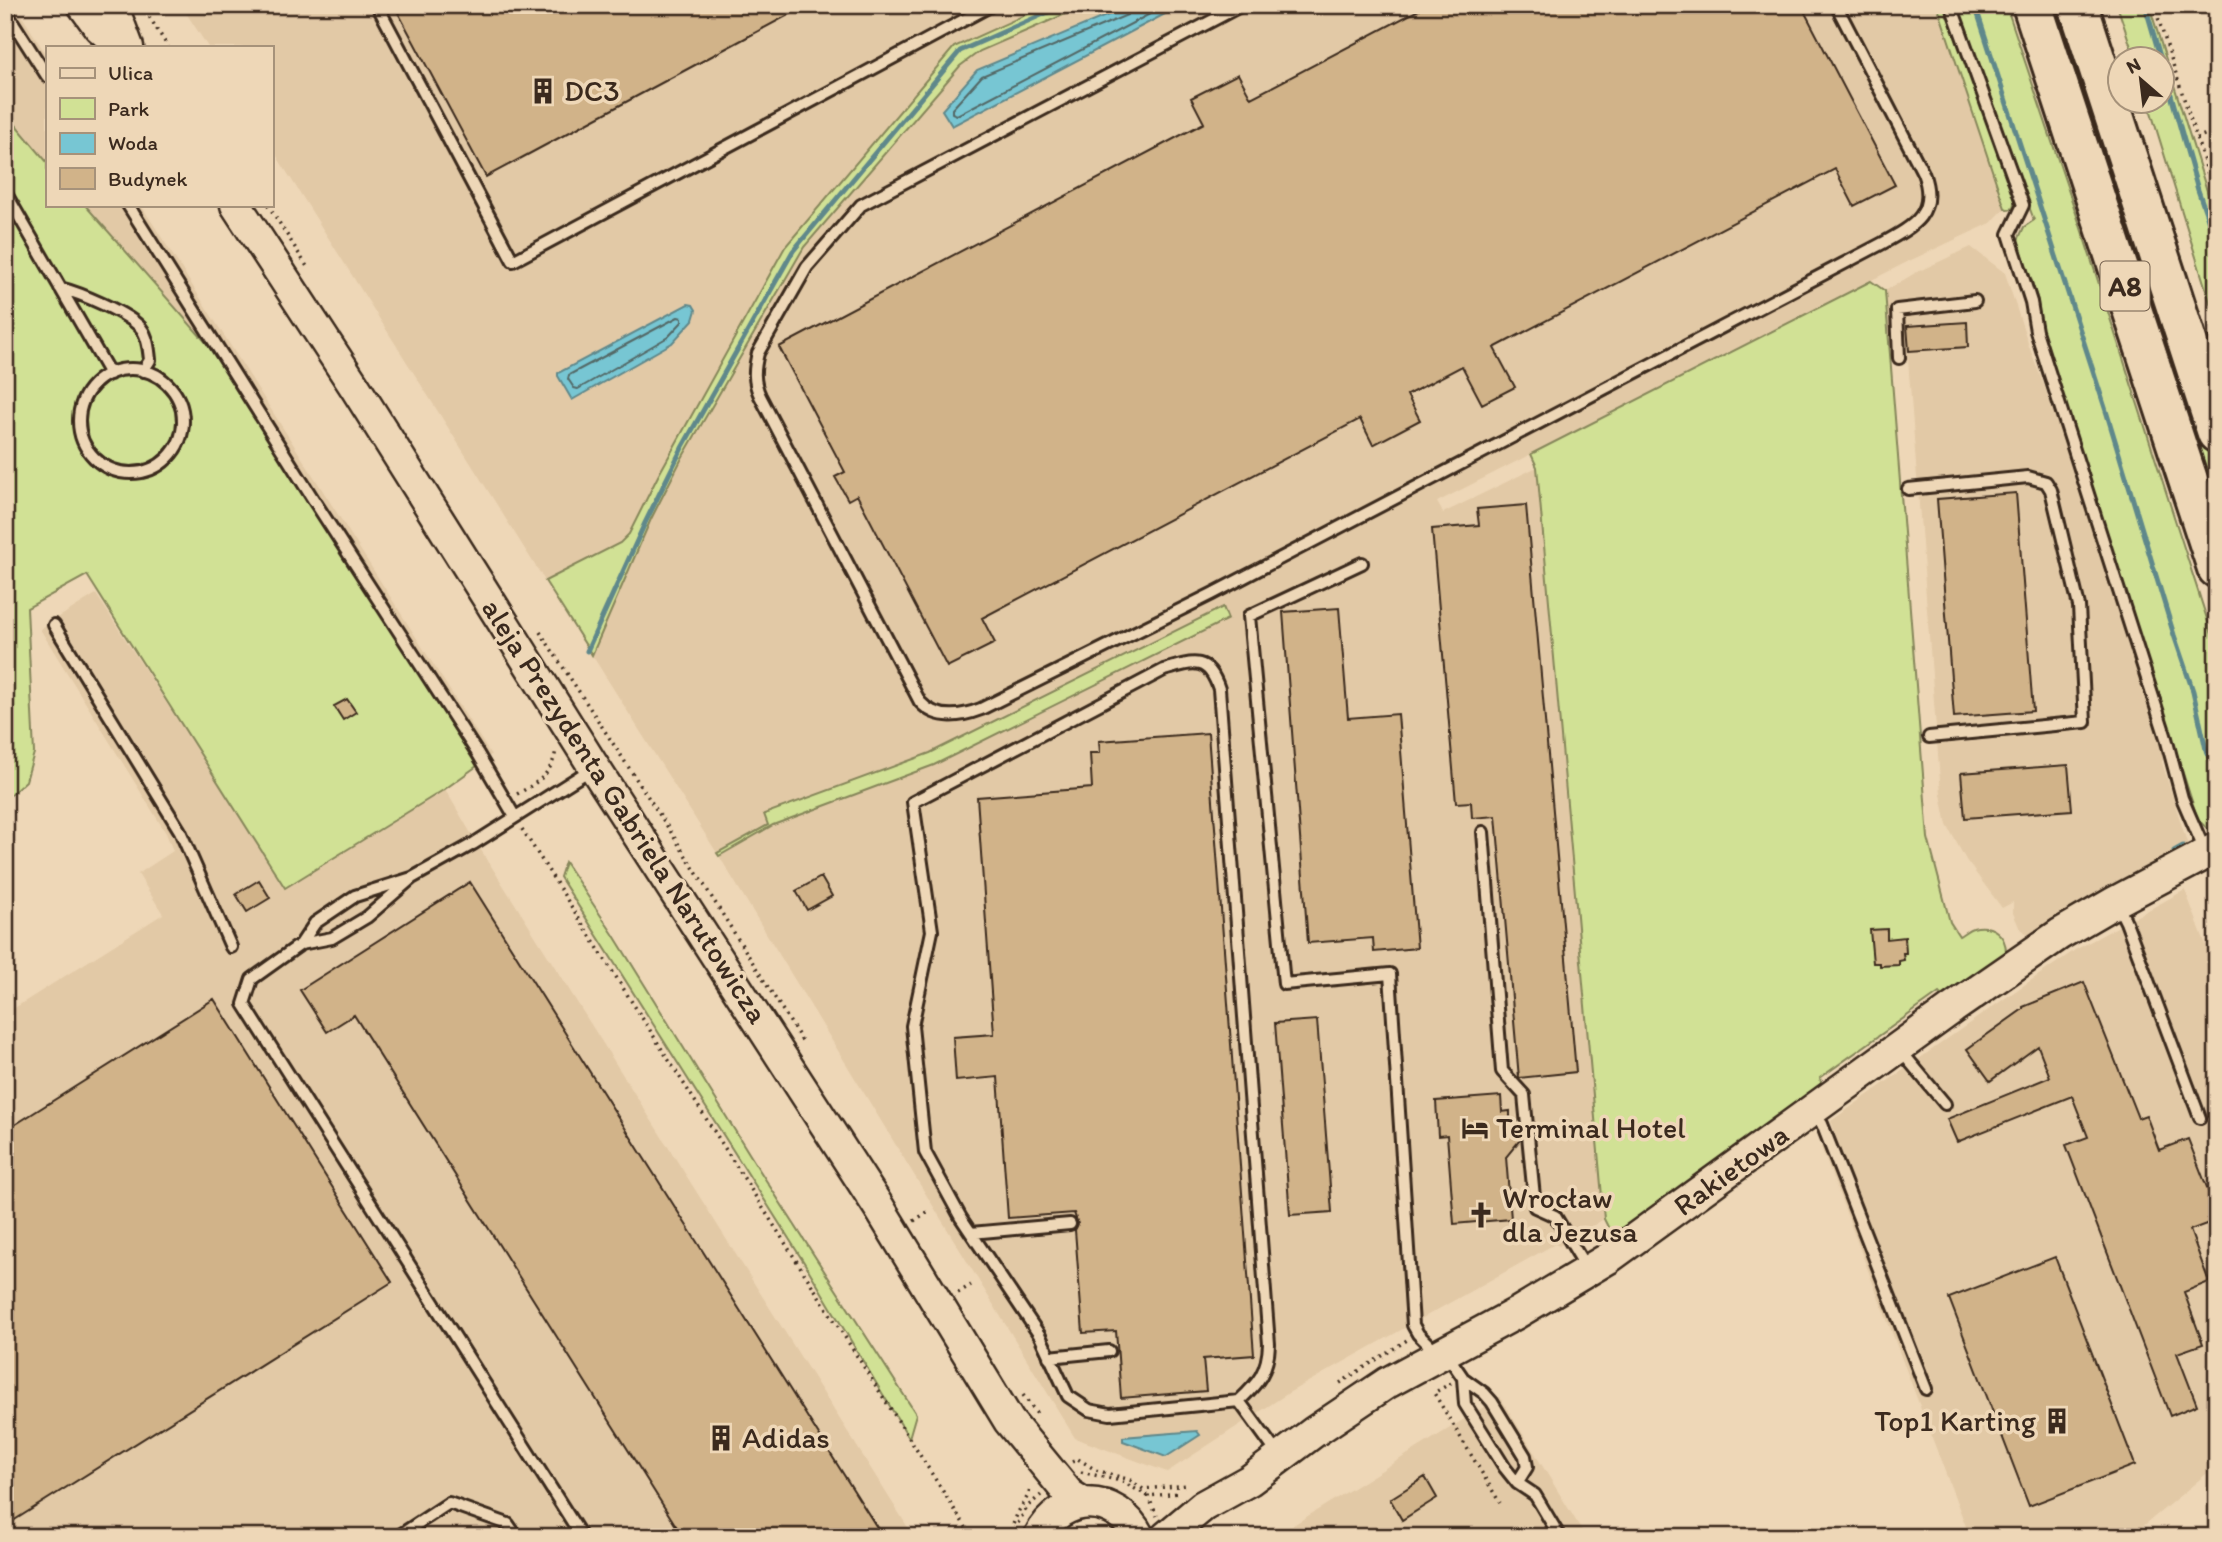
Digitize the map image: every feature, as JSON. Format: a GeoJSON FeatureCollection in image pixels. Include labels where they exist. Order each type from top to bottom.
{"type":"FeatureCollection","features":[{"type":"Feature","properties":{"kind":"highway","name":"A8"},"geometry":{"type":"LineString","coordinates":[[2032,5],[2217,568]]}},
{"type":"Feature","properties":{"kind":"highway","name":"A8"},"geometry":{"type":"LineString","coordinates":[[2078,5],[2217,433]]}},
{"type":"Feature","properties":{"kind":"street"},"geometry":{"type":"LineString","coordinates":[[83,5],[99,27],[121,46]]}},
{"type":"Feature","properties":{"kind":"street"},"geometry":{"type":"LineString","coordinates":[[112,5],[128,46]]}},
{"type":"Feature","properties":{"kind":"street","name":"aleja Prezydenta Gabriela Narutowicza"},"geometry":{"type":"LineString","coordinates":[[237,206],[355,387],[581,719],[594,767],[880,1209],[1009,1421],[1046,1506],[1044,1529]]}},
{"type":"Feature","properties":{"kind":"street","name":"Rakietowa"},"geometry":{"type":"LineString","coordinates":[[1166,1537],[1203,1506],[1250,1480],[1359,1401],[1441,1352],[1588,1271],[2060,934],[2211,850]]}},
{"type":"Feature","properties":{"kind":"street","name":"aleja Prezydenta Gabriela Narutowicza"},"geometry":{"type":"LineString","coordinates":[[1009,1421],[1069,1494],[1083,1503]]}},
{"type":"Feature","properties":{"kind":"street"},"geometry":{"type":"LineString","coordinates":[[1044,1529],[1058,1513],[1083,1503],[1108,1506],[1133,1528]]}},
{"type":"Feature","properties":{"kind":"street","name":"Rakietowa"},"geometry":{"type":"LineString","coordinates":[[1133,1528],[1157,1516],[1203,1506]]}},
{"type":"Feature","properties":{"kind":"lane"},"geometry":{"type":"LineString","coordinates":[[377,5],[513,261],[992,5]]}},
{"type":"Feature","properties":{"kind":"lane"},"geometry":{"type":"LineString","coordinates":[[1242,5],[861,205],[807,267],[758,354],[754,369],[755,386],[920,702],[933,712],[949,716],[981,709],[1156,623],[1846,262],[1917,222],[1927,205],[1927,184],[1836,5]]}},
{"type":"Feature","properties":{"kind":"lane"},"geometry":{"type":"LineString","coordinates":[[1951,5],[2023,205],[2009,234],[2031,302],[2036,331],[2166,738],[2182,798],[2211,850]]}},
{"type":"Feature","properties":{"kind":"lane"},"geometry":{"type":"LineString","coordinates":[[5,10],[46,74]]}},
{"type":"Feature","properties":{"kind":"lane"},"geometry":{"type":"LineString","coordinates":[[5,192],[110,374]]}},
{"type":"Feature","properties":{"kind":"lane"},"geometry":{"type":"LineString","coordinates":[[129,206],[478,754],[515,817]]}},
{"type":"Feature","properties":{"kind":"lane"},"geometry":{"type":"LineString","coordinates":[[61,288],[80,293],[129,319],[141,329],[150,360],[143,371]]}},
{"type":"Feature","properties":{"kind":"lane"},"geometry":{"type":"LineString","coordinates":[[1899,358],[1897,310],[1975,301]]}},
{"type":"Feature","properties":{"kind":"lane"},"geometry":{"type":"LineString","coordinates":[[126,369],[159,377],[172,388],[180,404],[183,420],[181,437],[173,453],[161,464],[145,472],[128,473],[111,469],[97,460],[86,447],[80,431],[80,414],[85,397],[96,384],[110,374],[126,369]]}},
{"type":"Feature","properties":{"kind":"lane"},"geometry":{"type":"LineString","coordinates":[[1909,489],[2028,478],[2046,482],[2051,491],[2078,606],[2085,722],[1929,737]]}},
{"type":"Feature","properties":{"kind":"lane"},"geometry":{"type":"LineString","coordinates":[[1362,563],[1249,616],[1284,984],[1390,974],[1413,1325],[1418,1334],[1441,1352],[1463,1378],[1484,1392],[1525,1456],[1527,1467],[1517,1483]]}},
{"type":"Feature","properties":{"kind":"lane"},"geometry":{"type":"LineString","coordinates":[[54,625],[180,831],[231,947]]}},
{"type":"Feature","properties":{"kind":"lane"},"geometry":{"type":"LineString","coordinates":[[1188,663],[1200,663],[1214,674],[1219,690],[1268,1358],[1265,1370],[1256,1384],[1239,1401],[1100,1413],[1068,1396],[1049,1357],[1040,1336],[971,1233],[925,1152],[912,1026],[932,931],[913,802],[1164,670],[1188,663]]}},
{"type":"Feature","properties":{"kind":"lane"},"geometry":{"type":"LineString","coordinates":[[301,944],[332,939],[366,917],[412,878],[473,844],[594,767]]}},
{"type":"Feature","properties":{"kind":"lane"},"geometry":{"type":"LineString","coordinates":[[1483,832],[1502,1071],[1524,1095],[1535,1208],[1555,1216],[1588,1271]]}},
{"type":"Feature","properties":{"kind":"lane"},"geometry":{"type":"LineString","coordinates":[[412,878],[355,896],[315,923],[301,944],[252,979],[244,1004],[582,1537]]}},
{"type":"Feature","properties":{"kind":"lane"},"geometry":{"type":"LineString","coordinates":[[2115,902],[2126,922],[2200,1118]]}},
{"type":"Feature","properties":{"kind":"lane"},"geometry":{"type":"LineString","coordinates":[[1898,1048],[1945,1104]]}},
{"type":"Feature","properties":{"kind":"lane"},"geometry":{"type":"LineString","coordinates":[[1812,1112],[1822,1124],[1926,1389]]}},
{"type":"Feature","properties":{"kind":"lane"},"geometry":{"type":"LineString","coordinates":[[971,1233],[1070,1224]]}},
{"type":"Feature","properties":{"kind":"lane"},"geometry":{"type":"LineString","coordinates":[[1049,1357],[1110,1350]]}},
{"type":"Feature","properties":{"kind":"lane"},"geometry":{"type":"LineString","coordinates":[[1463,1378],[1465,1404],[1517,1483],[1535,1495],[1560,1537]]}},
{"type":"Feature","properties":{"kind":"lane"},"geometry":{"type":"LineString","coordinates":[[1239,1401],[1280,1458]]}},
{"type":"Feature","properties":{"kind":"lane"},"geometry":{"type":"LineString","coordinates":[[397,1537],[449,1503],[508,1524],[517,1537]]}},
{"type":"Feature","properties":{"kind":"path"},"geometry":{"type":"LineString","coordinates":[[142,5],[167,46]]}},
{"type":"Feature","properties":{"kind":"path"},"geometry":{"type":"LineString","coordinates":[[2154,5],[2217,202]]}},
{"type":"Feature","properties":{"kind":"path"},"geometry":{"type":"LineString","coordinates":[[2196,138],[2217,130]]}},
{"type":"Feature","properties":{"kind":"path"},"geometry":{"type":"LineString","coordinates":[[269,206],[310,272]]}},
{"type":"Feature","properties":{"kind":"path"},"geometry":{"type":"LineString","coordinates":[[540,632],[581,719],[805,1045]]}},
{"type":"Feature","properties":{"kind":"path"},"geometry":{"type":"LineString","coordinates":[[505,801],[546,774],[554,762],[556,748],[553,735],[581,719]]}},
{"type":"Feature","properties":{"kind":"path"},"geometry":{"type":"LineString","coordinates":[[515,817],[972,1537]]}},
{"type":"Feature","properties":{"kind":"path"},"geometry":{"type":"LineString","coordinates":[[916,1220],[922,1229]]}},
{"type":"Feature","properties":{"kind":"path"},"geometry":{"type":"LineString","coordinates":[[1022,1393],[1043,1424]]}},
{"type":"Feature","properties":{"kind":"path"},"geometry":{"type":"LineString","coordinates":[[1434,1394],[1500,1503]]}},
{"type":"Feature","properties":{"kind":"path"},"geometry":{"type":"LineString","coordinates":[[1148,1496],[1121,1481],[1079,1472],[1070,1463],[1078,1460],[1096,1470],[1130,1480],[1143,1489],[1156,1489]]}},
{"type":"Feature","properties":{"kind":"path"},"geometry":{"type":"LineString","coordinates":[[1008,1537],[1029,1494],[1030,1486]]}},
{"type":"Feature","properties":{"kind":"shaded area"},"geometry":{"type":"Polygon","coordinates":[[[5,5],[15,5],[46,54],[46,206],[142,206],[491,755],[445,789],[914,1537],[5,1537],[5,1014],[163,914],[138,874],[173,851],[166,833],[40,629],[96,594],[224,792],[239,456],[5,600],[5,5]]]}},
{"type":"Feature","properties":{"kind":"shaded area"},"geometry":{"type":"Polygon","coordinates":[[[181,5],[1047,5],[954,47],[785,247],[658,476],[629,534],[620,543],[545,581],[273,150],[273,46],[207,46],[181,5]]]}},
{"type":"Feature","properties":{"kind":"shaded area"},"geometry":{"type":"Polygon","coordinates":[[[1086,5],[1937,5],[2005,208],[1991,223],[1909,261],[1437,502],[1443,513],[1537,467],[1604,1219],[1290,1392],[1167,1472],[1075,1438],[719,856],[773,825],[934,765],[1227,619],[1223,608],[930,753],[765,814],[768,825],[717,853],[592,655],[651,519],[682,458],[804,247],[960,66],[980,51],[1086,5]]]}},
{"type":"Feature","properties":{"kind":"shaded area"},"geometry":{"type":"Polygon","coordinates":[[[1971,247],[2005,273],[2030,349],[2066,442],[2099,544],[2165,754],[2162,762],[2189,849],[2037,936],[2027,934],[2019,927],[2013,913],[2013,902],[2002,908],[1966,860],[1947,825],[1941,794],[1908,359],[1892,360],[1885,291],[1915,273],[1971,247]]]}},
{"type":"Feature","properties":{"kind":"shaded area"},"geometry":{"type":"Polygon","coordinates":[[[2185,890],[2217,974],[2217,1465],[2130,1537],[1970,1537],[1821,1147],[1836,1137],[1831,1121],[1991,1008],[2075,950],[2185,890]]]}},
{"type":"Feature","properties":{"kind":"shaded area"},"geometry":{"type":"Polygon","coordinates":[[[1500,1397],[1586,1537],[1274,1537],[1500,1397]]]}},
{"type":"Feature","properties":{"kind":"green space"},"geometry":{"type":"Polygon","coordinates":[[[1047,5],[1086,5],[980,51],[960,66],[804,247],[682,458],[651,519],[592,655],[545,581],[620,543],[629,534],[658,476],[785,247],[954,47],[1047,5]]]}},
{"type":"Feature","properties":{"kind":"green space"},"geometry":{"type":"Polygon","coordinates":[[[1937,5],[1946,5],[2015,198],[2013,208],[2009,210],[2005,208],[1999,191],[1937,5]]]}},
{"type":"Feature","properties":{"kind":"green space"},"geometry":{"type":"Polygon","coordinates":[[[1955,5],[2006,5],[2217,650],[2217,755],[2208,757],[2217,774],[2217,833],[2198,820],[2040,328],[2038,301],[2018,240],[2024,227],[2034,220],[1955,5]]]}},
{"type":"Feature","properties":{"kind":"green space"},"geometry":{"type":"Polygon","coordinates":[[[2048,5],[2063,5],[2217,478],[2217,521],[2048,5]]]}},
{"type":"Feature","properties":{"kind":"green space"},"geometry":{"type":"Polygon","coordinates":[[[2117,5],[2149,5],[2162,46],[2131,46],[2117,5]]]}},
{"type":"Feature","properties":{"kind":"green space"},"geometry":{"type":"Polygon","coordinates":[[[2176,92],[2217,223],[2217,325],[2152,116],[2176,116],[2176,92]]]}},
{"type":"Feature","properties":{"kind":"green space"},"geometry":{"type":"Polygon","coordinates":[[[5,112],[46,161],[46,206],[86,206],[217,355],[477,766],[445,789],[285,888],[87,575],[27,608],[34,753],[26,781],[5,800],[5,112]]]}},
{"type":"Feature","properties":{"kind":"green space"},"geometry":{"type":"Polygon","coordinates":[[[1871,281],[1885,291],[1928,838],[1950,922],[1959,936],[1973,928],[1992,929],[2004,941],[2006,954],[1944,998],[1939,993],[1820,1078],[1822,1086],[1613,1237],[1604,1219],[1537,467],[1531,454],[1871,281]]]}},
{"type":"Feature","properties":{"kind":"green space"},"geometry":{"type":"Polygon","coordinates":[[[1223,607],[1228,619],[934,765],[773,825],[719,856],[717,853],[768,825],[764,814],[930,753],[1223,607]]]}},
{"type":"Feature","properties":{"kind":"green space"},"geometry":{"type":"Polygon","coordinates":[[[565,862],[916,1414],[909,1438],[805,1264],[560,877],[565,862]]]}},
{"type":"Feature","properties":{"kind":"water"},"geometry":{"type":"Polygon","coordinates":[[[1132,5],[1182,5],[952,126],[942,110],[977,70],[1132,5]]]}},
{"type":"Feature","properties":{"kind":"water"},"geometry":{"type":"Polygon","coordinates":[[[688,304],[693,305],[696,310],[693,320],[672,343],[572,400],[558,373],[688,304]]]}},
{"type":"Feature","properties":{"kind":"water"},"geometry":{"type":"Polygon","coordinates":[[[1197,1431],[1200,1435],[1166,1457],[1123,1441],[1123,1437],[1197,1431]]]}},
{"type":"Feature","properties":{"kind":"building","name":"DC3"},"geometry":{"type":"Polygon","coordinates":[[[394,5],[807,5],[486,177],[394,5]]]}},
{"type":"Feature","properties":{"kind":"building"},"geometry":{"type":"Polygon","coordinates":[[[1428,5],[1801,5],[1895,185],[1854,206],[1835,169],[1494,348],[1515,387],[1482,404],[1462,366],[1407,395],[1420,420],[1373,445],[1360,419],[982,618],[995,643],[947,667],[857,495],[848,500],[835,477],[845,472],[779,347],[1204,123],[1191,98],[1238,74],[1251,98],[1428,5]]]}},
{"type":"Feature","properties":{"kind":"building"},"geometry":{"type":"Polygon","coordinates":[[[1967,322],[1968,347],[1909,351],[1907,326],[1967,322]]]}},
{"type":"Feature","properties":{"kind":"building"},"geometry":{"type":"Polygon","coordinates":[[[2016,493],[2033,711],[1954,717],[1937,499],[2016,493]]]}},
{"type":"Feature","properties":{"kind":"building"},"geometry":{"type":"Polygon","coordinates":[[[1526,505],[1576,1072],[1519,1078],[1496,816],[1472,818],[1471,802],[1456,803],[1432,529],[1479,525],[1477,509],[1526,505]]]}},
{"type":"Feature","properties":{"kind":"building"},"geometry":{"type":"Polygon","coordinates":[[[1339,608],[1348,718],[1398,714],[1417,948],[1374,952],[1373,938],[1308,943],[1283,612],[1339,608]]]}},
{"type":"Feature","properties":{"kind":"building"},"geometry":{"type":"Polygon","coordinates":[[[347,699],[356,712],[343,720],[334,706],[347,699]]]}},
{"type":"Feature","properties":{"kind":"building"},"geometry":{"type":"Polygon","coordinates":[[[1208,733],[1254,1355],[1203,1359],[1206,1391],[1121,1398],[1116,1331],[1083,1333],[1075,1230],[1078,1224],[1074,1213],[1008,1218],[998,1077],[956,1081],[953,1037],[994,1034],[977,797],[1092,788],[1090,753],[1100,753],[1099,741],[1208,733]]]}},
{"type":"Feature","properties":{"kind":"building"},"geometry":{"type":"Polygon","coordinates":[[[2068,765],[2072,810],[1965,818],[1961,773],[2068,765]]]}},
{"type":"Feature","properties":{"kind":"building"},"geometry":{"type":"Polygon","coordinates":[[[821,877],[832,896],[807,910],[796,891],[821,877]]]}},
{"type":"Feature","properties":{"kind":"building"},"geometry":{"type":"Polygon","coordinates":[[[259,880],[270,898],[247,912],[236,894],[259,880]]]}},
{"type":"Feature","properties":{"kind":"building"},"geometry":{"type":"Polygon","coordinates":[[[470,882],[883,1537],[683,1537],[354,1015],[327,1032],[300,990],[470,882]]]}},
{"type":"Feature","properties":{"kind":"building"},"geometry":{"type":"Polygon","coordinates":[[[1887,929],[1887,939],[1905,937],[1906,953],[1903,953],[1904,960],[1899,961],[1899,965],[1880,966],[1880,963],[1873,963],[1870,930],[1887,929]]]}},
{"type":"Feature","properties":{"kind":"building"},"geometry":{"type":"Polygon","coordinates":[[[2084,982],[2138,1118],[2146,1115],[2159,1150],[2188,1139],[2217,1213],[2217,1220],[2190,1230],[2209,1282],[2184,1292],[2203,1344],[2177,1353],[2197,1405],[2170,1416],[2066,1145],[2088,1137],[2072,1096],[1957,1142],[1947,1119],[2050,1077],[2038,1046],[1990,1081],[1967,1049],[2023,1007],[2084,982]]]}},
{"type":"Feature","properties":{"kind":"building"},"geometry":{"type":"Polygon","coordinates":[[[214,999],[392,1282],[5,1526],[5,1131],[214,999]]]}},
{"type":"Feature","properties":{"kind":"building"},"geometry":{"type":"Polygon","coordinates":[[[1317,1020],[1332,1212],[1290,1215],[1275,1023],[1317,1020]]]}},
{"type":"Feature","properties":{"kind":"building"},"geometry":{"type":"Polygon","coordinates":[[[1501,1096],[1502,1112],[1510,1111],[1510,1120],[1514,1120],[1515,1136],[1520,1140],[1506,1157],[1511,1219],[1454,1224],[1447,1135],[1438,1136],[1436,1101],[1501,1096]]]}},
{"type":"Feature","properties":{"kind":"building","name":"Top1 Karting"},"geometry":{"type":"Polygon","coordinates":[[[2055,1257],[2135,1465],[2029,1506],[1949,1298],[2055,1257]]]}},
{"type":"Feature","properties":{"kind":"building"},"geometry":{"type":"Polygon","coordinates":[[[1425,1477],[1437,1498],[1402,1520],[1390,1499],[1425,1477]]]}},
{"type":"Feature","properties":{"kind":"waterway"},"geometry":{"type":"LineString","coordinates":[[587,651],[682,448],[793,251],[960,51],[1064,5]]}},
{"type":"Feature","properties":{"kind":"waterway"},"geometry":{"type":"LineString","coordinates":[[1975,5],[2193,691],[2207,754]]}},
{"type":"Feature","properties":{"kind":"waterway"},"geometry":{"type":"LineString","coordinates":[[2145,5],[2157,46]]}},
{"type":"Feature","properties":{"kind":"waterway"},"geometry":{"type":"LineString","coordinates":[[2176,112],[2217,245]]}},
{"type":"Feature","properties":{"kind":"waterway"},"geometry":{"type":"LineString","coordinates":[[2174,851],[2183,846]]}},
{"type":"Feature","properties":{"kind":"waterway"},"geometry":{"type":"LineString","coordinates":[[2210,873],[2217,869]]}},
{"type":"Feature","properties":{"kind":"place","name":"DC3"},"geometry":{"type":"Point","coordinates":[543,91]}},
{"type":"Feature","properties":{"kind":"place","name":"Terminal Hotel"},"geometry":{"type":"Point","coordinates":[1475,1128]}},
{"type":"Feature","properties":{"kind":"place","name":"Wrocław dla Jezusa"},"geometry":{"type":"Point","coordinates":[1481,1215]}},
{"type":"Feature","properties":{"kind":"place","name":"Top1 Karting"},"geometry":{"type":"Point","coordinates":[2057,1421]}},
{"type":"Feature","properties":{"kind":"place","name":"Adidas"},"geometry":{"type":"Point","coordinates":[721,1438]}}]}
